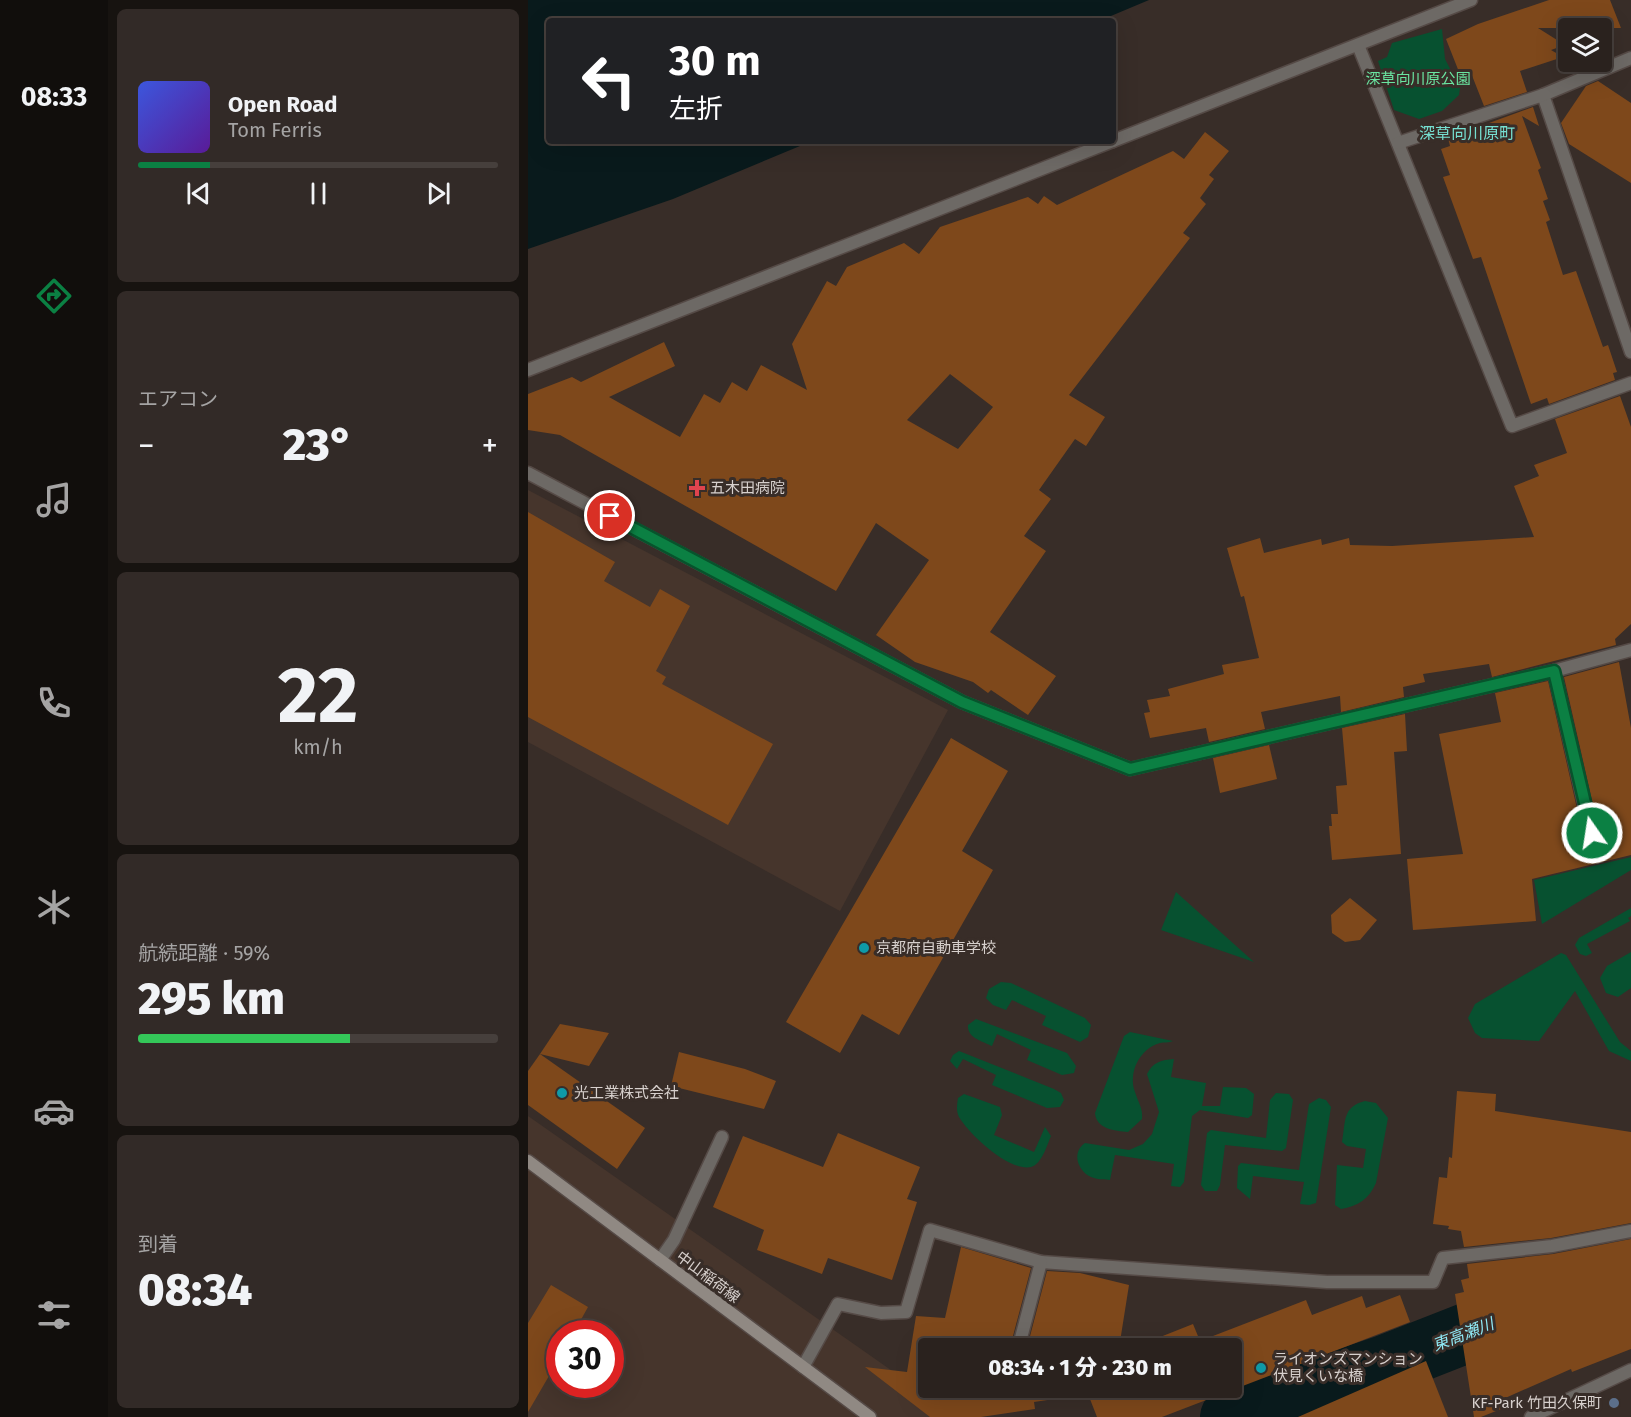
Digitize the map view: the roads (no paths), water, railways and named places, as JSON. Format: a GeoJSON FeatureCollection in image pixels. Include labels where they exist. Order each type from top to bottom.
{"type":"FeatureCollection","features":[{"type":"Feature","properties":{"kind":"main road","name":"中山稲荷線"},"geometry":{"type":"LineString","coordinates":[[528,1161],[870,1417]]}},
{"type":"Feature","properties":{"kind":"street"},"geometry":{"type":"LineString","coordinates":[[1116,140],[1471,0]]}},
{"type":"Feature","properties":{"kind":"street"},"geometry":{"type":"LineString","coordinates":[[1358,45],[1512,426],[1631,383]]}},
{"type":"Feature","properties":{"kind":"street"},"geometry":{"type":"LineString","coordinates":[[1398,143],[1543,95],[1631,58]]}},
{"type":"Feature","properties":{"kind":"street"},"geometry":{"type":"LineString","coordinates":[[1543,95],[1631,352]]}},
{"type":"Feature","properties":{"kind":"street"},"geometry":{"type":"LineString","coordinates":[[528,370],[1105,144]]}},
{"type":"Feature","properties":{"kind":"street"},"geometry":{"type":"LineString","coordinates":[[528,473],[962,702],[1130,769],[1554,671],[1631,650]]}},
{"type":"Feature","properties":{"kind":"street"},"geometry":{"type":"LineString","coordinates":[[1554,671],[1592,833]]}},
{"type":"Feature","properties":{"kind":"street"},"geometry":{"type":"LineString","coordinates":[[660,1260],[674,1240],[722,1137]]}},
{"type":"Feature","properties":{"kind":"street"},"geometry":{"type":"LineString","coordinates":[[803,1367],[838,1304],[881,1313],[906,1312],[930,1230],[1041,1262],[1327,1282],[1433,1282],[1443,1258],[1552,1246],[1631,1231]]}},
{"type":"Feature","properties":{"kind":"street"},"geometry":{"type":"LineString","coordinates":[[1021,1338],[1041,1262]]}},
{"type":"Feature","properties":{"kind":"street"},"geometry":{"type":"LineString","coordinates":[[1531,1417],[1631,1370]]}},
{"type":"Feature","properties":{"kind":"waterway","name":"東高瀬川"},"geometry":{"type":"LineString","coordinates":[[1230,1417],[1385,1365],[1538,1305]]}},
{"type":"Feature","properties":{"kind":"place","name":"五木田病院"},"geometry":{"type":"Point","coordinates":[697,488]}},
{"type":"Feature","properties":{"kind":"place","name":"京都府自動車学校"},"geometry":{"type":"Point","coordinates":[864,948]}},
{"type":"Feature","properties":{"kind":"place","name":"光工業株式会社"},"geometry":{"type":"Point","coordinates":[562,1093]}},
{"type":"Feature","properties":{"kind":"place","name":"ライオンズマンション 伏見くいな橋"},"geometry":{"type":"Point","coordinates":[1261,1368]}},
{"type":"Feature","properties":{"kind":"place","name":"KF-Park 竹田久保町"},"geometry":{"type":"Point","coordinates":[1614,1403]}},
{"type":"Feature","properties":{"kind":"district","name":"深草向川原町"},"geometry":{"type":"Point","coordinates":[1467,133]}},
{"type":"Feature","properties":{"kind":"park label","name":"深草向川原公園"},"geometry":{"type":"Point","coordinates":[1418,79]}}]}
